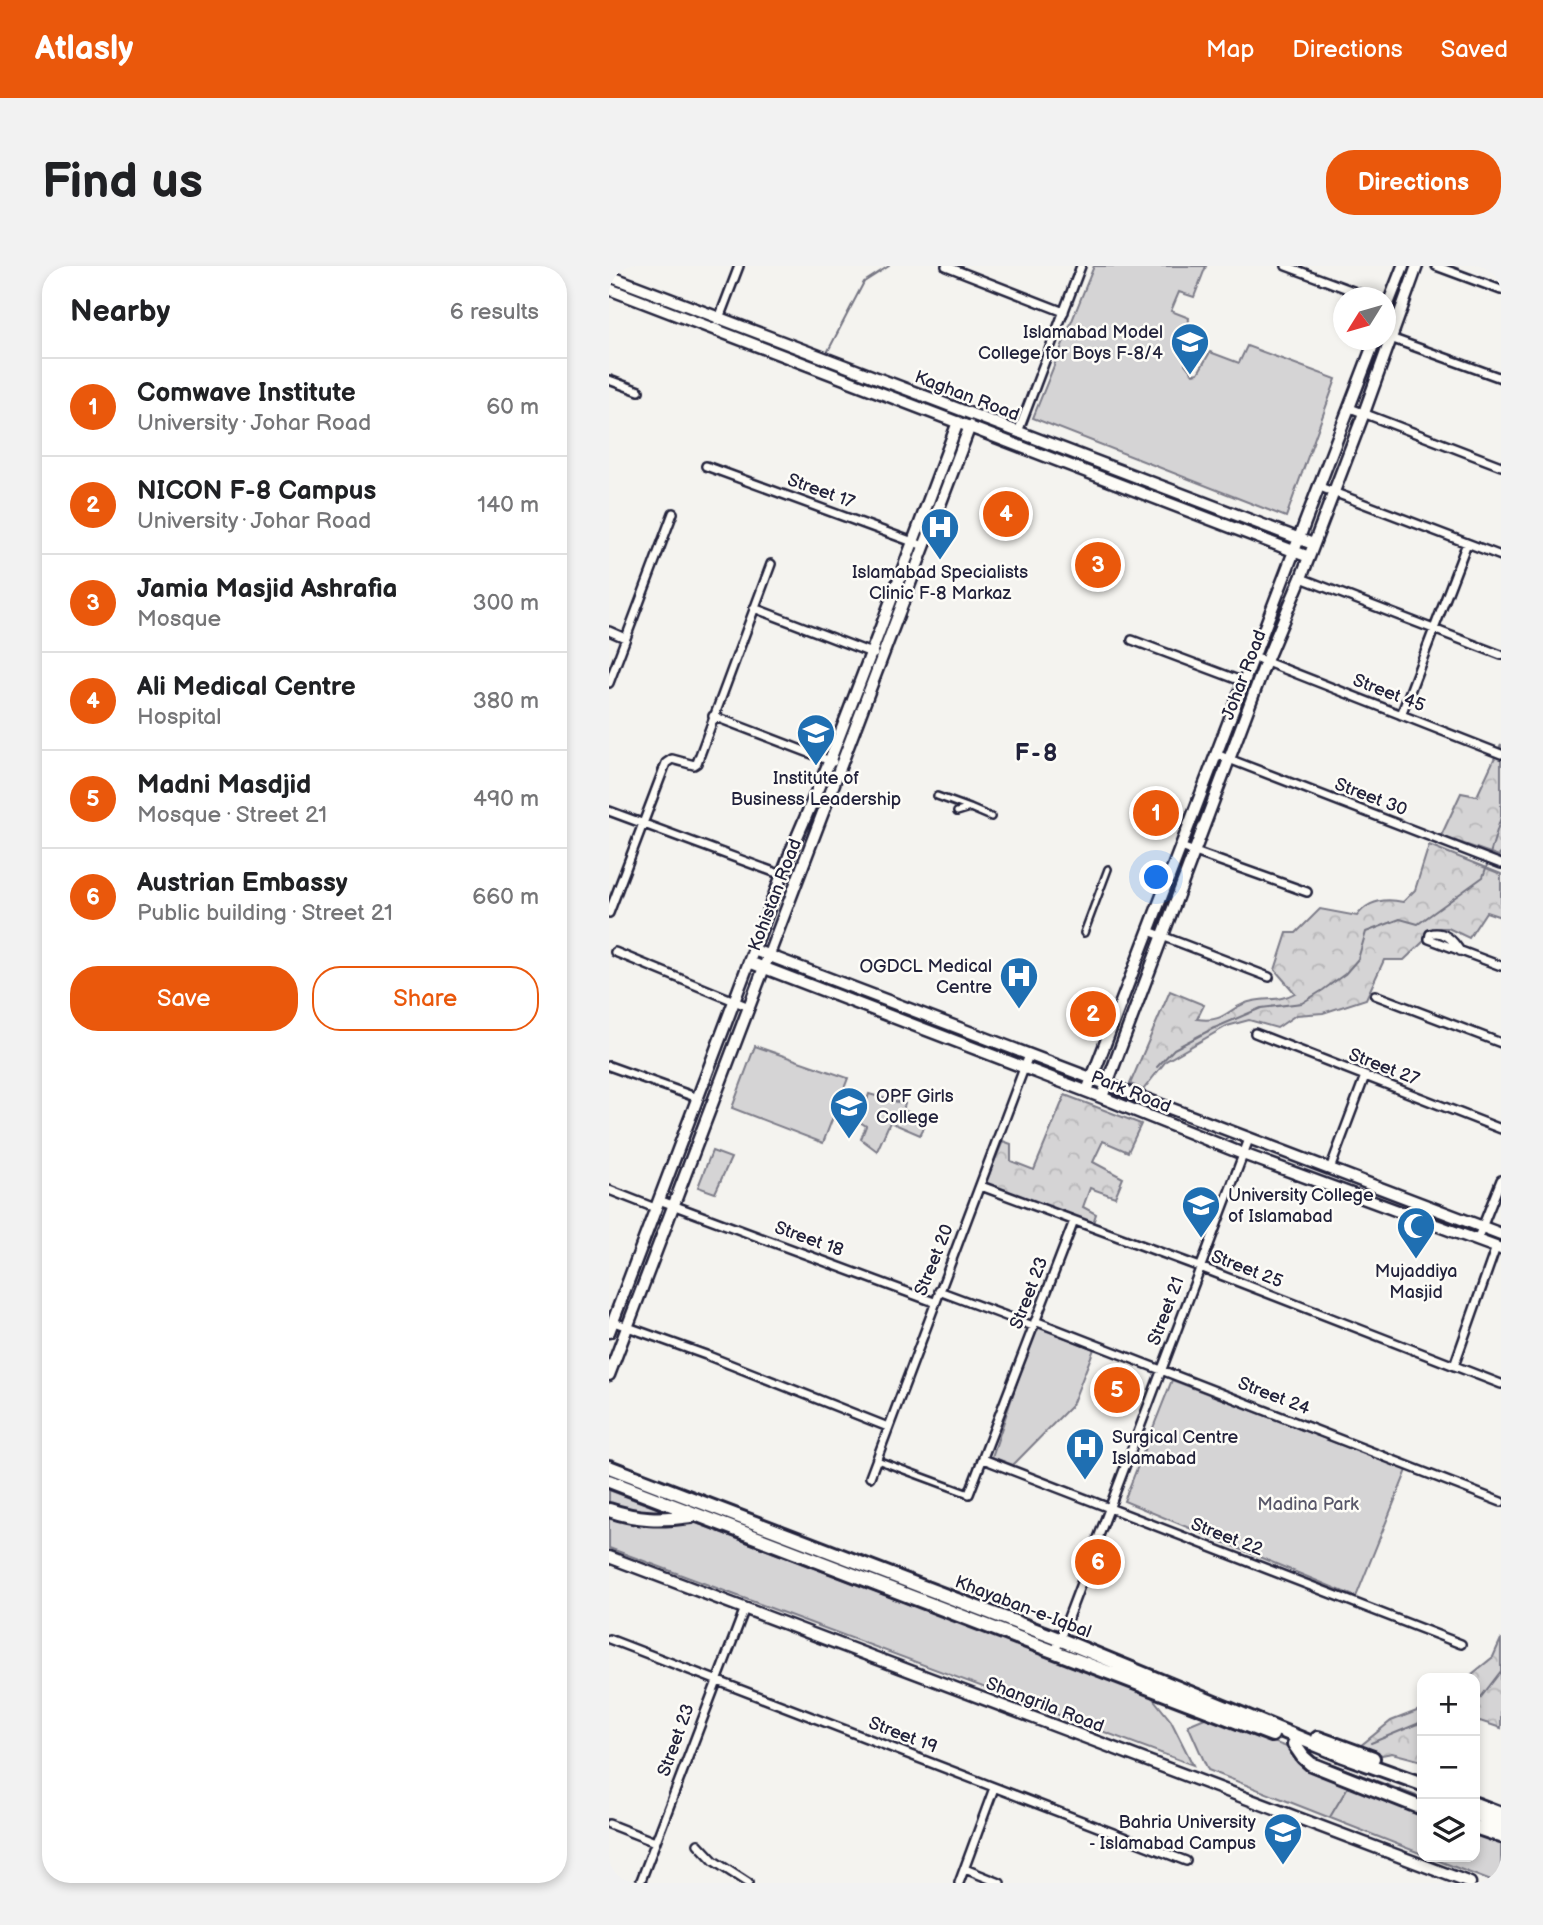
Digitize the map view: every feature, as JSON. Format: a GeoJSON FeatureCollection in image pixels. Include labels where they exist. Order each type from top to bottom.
{"type":"FeatureCollection","features":[{"type":"Feature","properties":{"kind":"main road","name":"Khayaban-e-Iqbal"},"geometry":{"type":"LineString","coordinates":[[609,1467],[1417,1791]]}},
{"type":"Feature","properties":{"kind":"main road","name":"Khayaban-e-Iqbal"},"geometry":{"type":"LineString","coordinates":[[609,1481],[695,1516],[1057,1646]]}},
{"type":"Feature","properties":{"kind":"main road"},"geometry":{"type":"LineString","coordinates":[[609,1510],[646,1520],[695,1516]]}},
{"type":"Feature","properties":{"kind":"main road"},"geometry":{"type":"LineString","coordinates":[[1417,1775],[1320,1738],[1297,1741],[1303,1757],[1311,1764],[1417,1806]]}},
{"type":"Feature","properties":{"kind":"main road","name":"Khayaban-e-Iqbal"},"geometry":{"type":"LineString","coordinates":[[1297,1741],[1417,1782]]}},
{"type":"Feature","properties":{"kind":"main road"},"geometry":{"type":"LineString","coordinates":[[1480,1799],[1501,1806]]}},
{"type":"Feature","properties":{"kind":"main road"},"geometry":{"type":"LineString","coordinates":[[1480,1806],[1501,1814]]}},
{"type":"Feature","properties":{"kind":"main road"},"geometry":{"type":"LineString","coordinates":[[1480,1816],[1501,1824]]}},
{"type":"Feature","properties":{"kind":"main road"},"geometry":{"type":"LineString","coordinates":[[1480,1829],[1501,1836]]}},
{"type":"Feature","properties":{"kind":"street"},"geometry":{"type":"LineString","coordinates":[[717,324],[739,266]]}},
{"type":"Feature","properties":{"kind":"street"},"geometry":{"type":"LineString","coordinates":[[946,266],[1064,312]]}},
{"type":"Feature","properties":{"kind":"street"},"geometry":{"type":"LineString","coordinates":[[1018,432],[1081,266]]}},
{"type":"Feature","properties":{"kind":"street"},"geometry":{"type":"LineString","coordinates":[[1286,266],[1342,287]]}},
{"type":"Feature","properties":{"kind":"street"},"geometry":{"type":"LineString","coordinates":[[1395,287],[1403,266]]}},
{"type":"Feature","properties":{"kind":"street","name":"Johar Road"},"geometry":{"type":"LineString","coordinates":[[1396,317],[1417,266]]}},
{"type":"Feature","properties":{"kind":"street"},"geometry":{"type":"LineString","coordinates":[[1436,266],[1501,290]]}},
{"type":"Feature","properties":{"kind":"street","name":"Kaghan Road"},"geometry":{"type":"LineString","coordinates":[[609,276],[717,324],[958,422],[1309,557]]}},
{"type":"Feature","properties":{"kind":"street","name":"Kaghan Road"},"geometry":{"type":"LineString","coordinates":[[609,289],[717,324],[1018,432],[1313,544]]}},
{"type":"Feature","properties":{"kind":"street"},"geometry":{"type":"LineString","coordinates":[[1396,340],[1501,378]]}},
{"type":"Feature","properties":{"kind":"street","name":"Johar Road"},"geometry":{"type":"LineString","coordinates":[[1087,1091],[1371,350]]}},
{"type":"Feature","properties":{"kind":"street","name":"Johar Road"},"geometry":{"type":"LineString","coordinates":[[1103,1097],[1265,662],[1301,578],[1364,413],[1384,350]]}},
{"type":"Feature","properties":{"kind":"street"},"geometry":{"type":"LineString","coordinates":[[609,380],[639,391]]}},
{"type":"Feature","properties":{"kind":"street"},"geometry":{"type":"LineString","coordinates":[[1350,408],[1501,466]]}},
{"type":"Feature","properties":{"kind":"street","name":"Kohistan Road"},"geometry":{"type":"LineString","coordinates":[[610,1325],[791,851],[830,760],[958,422]]}},
{"type":"Feature","properties":{"kind":"street","name":"Kohistan Road"},"geometry":{"type":"LineString","coordinates":[[609,1375],[970,426]]}},
{"type":"Feature","properties":{"kind":"street"},"geometry":{"type":"LineString","coordinates":[[1097,475],[1101,464]]}},
{"type":"Feature","properties":{"kind":"street","name":"Street 17"},"geometry":{"type":"LineString","coordinates":[[706,466],[924,545]]}},
{"type":"Feature","properties":{"kind":"street"},"geometry":{"type":"LineString","coordinates":[[1320,487],[1501,556]]}},
{"type":"Feature","properties":{"kind":"street"},"geometry":{"type":"LineString","coordinates":[[609,683],[673,513]]}},
{"type":"Feature","properties":{"kind":"street"},"geometry":{"type":"LineString","coordinates":[[1245,532],[1249,520]]}},
{"type":"Feature","properties":{"kind":"street"},"geometry":{"type":"LineString","coordinates":[[1401,715],[1467,543]]}},
{"type":"Feature","properties":{"kind":"street"},"geometry":{"type":"LineString","coordinates":[[609,913],[611,901],[669,760],[694,765],[697,763],[771,564]]}},
{"type":"Feature","properties":{"kind":"street"},"geometry":{"type":"LineString","coordinates":[[1301,578],[1501,655]]}},
{"type":"Feature","properties":{"kind":"street"},"geometry":{"type":"LineString","coordinates":[[754,608],[882,657]]}},
{"type":"Feature","properties":{"kind":"street"},"geometry":{"type":"LineString","coordinates":[[609,631],[625,638]]}},
{"type":"Feature","properties":{"kind":"street"},"geometry":{"type":"LineString","coordinates":[[1132,640],[1244,682]]}},
{"type":"Feature","properties":{"kind":"street","name":"Street 45"},"geometry":{"type":"LineString","coordinates":[[1254,657],[1501,754]]}},
{"type":"Feature","properties":{"kind":"street"},"geometry":{"type":"LineString","coordinates":[[713,716],[841,764]]}},
{"type":"Feature","properties":{"kind":"street","name":"Street 30"},"geometry":{"type":"LineString","coordinates":[[1216,754],[1501,864]]}},
{"type":"Feature","properties":{"kind":"street"},"geometry":{"type":"LineString","coordinates":[[937,796],[991,817]]}},
{"type":"Feature","properties":{"kind":"street"},"geometry":{"type":"LineString","coordinates":[[957,812],[971,808]]}},
{"type":"Feature","properties":{"kind":"street"},"geometry":{"type":"LineString","coordinates":[[609,811],[797,881]]}},
{"type":"Feature","properties":{"kind":"street"},"geometry":{"type":"LineString","coordinates":[[1181,847],[1307,892]]}},
{"type":"Feature","properties":{"kind":"street"},"geometry":{"type":"LineString","coordinates":[[791,851],[806,857]]}},
{"type":"Feature","properties":{"kind":"street"},"geometry":{"type":"LineString","coordinates":[[1084,933],[1108,869]]}},
{"type":"Feature","properties":{"kind":"street"},"geometry":{"type":"LineString","coordinates":[[1149,931],[1269,977]]}},
{"type":"Feature","properties":{"kind":"street","name":"Park Road"},"geometry":{"type":"LineString","coordinates":[[754,950],[1501,1234]]}},
{"type":"Feature","properties":{"kind":"street"},"geometry":{"type":"LineString","coordinates":[[1460,951],[1501,966]]}},
{"type":"Feature","properties":{"kind":"street"},"geometry":{"type":"LineString","coordinates":[[615,952],[749,1007]]}},
{"type":"Feature","properties":{"kind":"street","name":"Park Road"},"geometry":{"type":"LineString","coordinates":[[749,962],[1103,1097],[1243,1154],[1499,1248]]}},
{"type":"Feature","properties":{"kind":"street"},"geometry":{"type":"LineString","coordinates":[[1375,995],[1501,1043]]}},
{"type":"Feature","properties":{"kind":"street","name":"Street 27"},"geometry":{"type":"LineString","coordinates":[[1255,1033],[1501,1129]]}},
{"type":"Feature","properties":{"kind":"street","name":"Street 20"},"geometry":{"type":"LineString","coordinates":[[870,1477],[1029,1055]]}},
{"type":"Feature","properties":{"kind":"street"},"geometry":{"type":"LineString","coordinates":[[609,1066],[698,1098]]}},
{"type":"Feature","properties":{"kind":"street"},"geometry":{"type":"LineString","coordinates":[[1330,1169],[1366,1076]]}},
{"type":"Feature","properties":{"kind":"street","name":"Street 21"},"geometry":{"type":"LineString","coordinates":[[1057,1646],[1249,1139]]}},
{"type":"Feature","properties":{"kind":"street"},"geometry":{"type":"LineString","coordinates":[[1477,1240],[1501,1180]]}},
{"type":"Feature","properties":{"kind":"street","name":"Street 25"},"geometry":{"type":"LineString","coordinates":[[981,1186],[1200,1267],[1501,1384]]}},
{"type":"Feature","properties":{"kind":"street","name":"Street 18"},"geometry":{"type":"LineString","coordinates":[[609,1190],[657,1204],[674,1205],[934,1302]]}},
{"type":"Feature","properties":{"kind":"street","name":"Street 23"},"geometry":{"type":"LineString","coordinates":[[969,1494],[1074,1222]]}},
{"type":"Feature","properties":{"kind":"street"},"geometry":{"type":"LineString","coordinates":[[1454,1366],[1499,1248]]}},
{"type":"Feature","properties":{"kind":"street","name":"Street 24"},"geometry":{"type":"LineString","coordinates":[[939,1291],[1161,1369],[1501,1502]]}},
{"type":"Feature","properties":{"kind":"street"},"geometry":{"type":"LineString","coordinates":[[610,1325],[627,1328],[706,1355],[888,1427]]}},
{"type":"Feature","properties":{"kind":"street","name":"Street 22"},"geometry":{"type":"LineString","coordinates":[[983,1459],[1461,1644]]}},
{"type":"Feature","properties":{"kind":"street"},"geometry":{"type":"LineString","coordinates":[[877,1460],[969,1494]]}},
{"type":"Feature","properties":{"kind":"street","name":"Shangrila Road"},"geometry":{"type":"LineString","coordinates":[[609,1557],[1470,1883]]}},
{"type":"Feature","properties":{"kind":"street","name":"Street 23"},"geometry":{"type":"LineString","coordinates":[[640,1883],[744,1608]]}},
{"type":"Feature","properties":{"kind":"street","name":"Street 19"},"geometry":{"type":"LineString","coordinates":[[609,1639],[1186,1861]]}},
{"type":"Feature","properties":{"kind":"street"},"geometry":{"type":"LineString","coordinates":[[960,1883],[994,1787]]}},
{"type":"Feature","properties":{"kind":"street"},"geometry":{"type":"LineString","coordinates":[[609,1824],[655,1842]]}},
{"type":"Feature","properties":{"kind":"street"},"geometry":{"type":"LineString","coordinates":[[698,1844],[714,1861],[748,1883]]}},
{"type":"Feature","properties":{"kind":"street"},"geometry":{"type":"LineString","coordinates":[[965,1869],[1000,1883]]}},
{"type":"Feature","properties":{"kind":"green space","name":"Islamabad Model College for Boys F-8/4"},"geometry":{"type":"Polygon","coordinates":[[[1094,266],[1206,266],[1194,297],[1179,292],[1171,311],[1189,318],[1185,364],[1193,374],[1198,373],[1210,352],[1239,363],[1247,346],[1336,379],[1286,517],[1033,418],[1094,266]]]}},
{"type":"Feature","properties":{"kind":"green space"},"geometry":{"type":"Polygon","coordinates":[[[1501,744],[1499,856],[1441,836],[1461,793],[1477,796],[1501,744]]]}},
{"type":"Feature","properties":{"kind":"green space"},"geometry":{"type":"Polygon","coordinates":[[[1429,845],[1501,874],[1501,917],[1486,912],[1469,938],[1448,928],[1433,928],[1425,940],[1404,960],[1384,960],[1366,999],[1323,1013],[1296,1015],[1277,1028],[1249,1020],[1227,1026],[1166,1061],[1143,1090],[1130,1084],[1170,991],[1204,1005],[1197,1019],[1207,1020],[1222,1017],[1245,1003],[1290,996],[1295,993],[1275,970],[1287,933],[1296,933],[1320,909],[1357,916],[1366,907],[1377,902],[1403,902],[1415,890],[1429,845]]]}},
{"type":"Feature","properties":{"kind":"green space"},"geometry":{"type":"Polygon","coordinates":[[[755,1046],[848,1078],[823,1143],[732,1108],[755,1046]]]}},
{"type":"Feature","properties":{"kind":"green space"},"geometry":{"type":"Polygon","coordinates":[[[869,1094],[905,1104],[903,1110],[928,1120],[920,1135],[890,1122],[877,1151],[861,1139],[866,1126],[860,1122],[869,1094]]]}},
{"type":"Feature","properties":{"kind":"green space"},"geometry":{"type":"Polygon","coordinates":[[[1065,1095],[1141,1124],[1128,1152],[1103,1141],[1093,1162],[1123,1178],[1115,1197],[1090,1188],[1083,1207],[1096,1214],[1092,1226],[985,1183],[1003,1141],[1011,1144],[1011,1161],[1034,1170],[1065,1095]]]}},
{"type":"Feature","properties":{"kind":"green space"},"geometry":{"type":"Polygon","coordinates":[[[712,1151],[731,1158],[715,1193],[698,1187],[712,1151]]]}},
{"type":"Feature","properties":{"kind":"green space"},"geometry":{"type":"Polygon","coordinates":[[[1036,1326],[1094,1349],[1072,1405],[1013,1465],[992,1457],[1036,1326]]]}},
{"type":"Feature","properties":{"kind":"green space","name":"Madina Park"},"geometry":{"type":"Polygon","coordinates":[[[1172,1380],[1407,1470],[1356,1597],[1124,1501],[1172,1380]]]}},
{"type":"Feature","properties":{"kind":"green space"},"geometry":{"type":"Polygon","coordinates":[[[609,1490],[1151,1696],[1171,1721],[1193,1765],[609,1548],[609,1490]]]}},
{"type":"Feature","properties":{"kind":"green space"},"geometry":{"type":"Polygon","coordinates":[[[1501,1639],[1501,1728],[1480,1721],[1480,1673],[1473,1673],[1493,1657],[1501,1639]]]}},
{"type":"Feature","properties":{"kind":"green space"},"geometry":{"type":"Polygon","coordinates":[[[1417,1711],[1417,1760],[1392,1753],[1382,1755],[1359,1747],[1391,1721],[1417,1711]]]}},
{"type":"Feature","properties":{"kind":"green space"},"geometry":{"type":"Polygon","coordinates":[[[1207,1717],[1417,1796],[1417,1852],[1208,1770],[1188,1725],[1207,1717]]]}},
{"type":"Feature","properties":{"kind":"green space"},"geometry":{"type":"Polygon","coordinates":[[[1480,1820],[1501,1828],[1501,1883],[1442,1862],[1480,1862],[1480,1820]]]}},
{"type":"Feature","properties":{"kind":"waterway"},"geometry":{"type":"LineString","coordinates":[[828,351],[864,282],[889,266]]}},
{"type":"Feature","properties":{"kind":"waterway"},"geometry":{"type":"LineString","coordinates":[[1490,854],[1501,817]]}},
{"type":"Feature","properties":{"kind":"waterway"},"geometry":{"type":"LineString","coordinates":[[1157,1067],[1174,1049],[1212,1029],[1261,1008],[1302,1003],[1345,974],[1358,959],[1366,932],[1400,919],[1418,924],[1483,877],[1487,865]]}},
{"type":"Feature","properties":{"kind":"waterway"},"geometry":{"type":"LineString","coordinates":[[1480,1698],[1501,1671]]}},
{"type":"Feature","properties":{"kind":"waterway"},"geometry":{"type":"LineString","coordinates":[[1371,1743],[1417,1724]]}},
{"type":"Feature","properties":{"kind":"waterway"},"geometry":{"type":"LineString","coordinates":[[1330,1817],[1349,1785]]}},
{"type":"Feature","properties":{"kind":"place","name":"Islamabad Model College for Boys F-8/4"},"geometry":{"type":"Point","coordinates":[1190,376]}},
{"type":"Feature","properties":{"kind":"place","name":"Ali Medical Centre"},"geometry":{"type":"Point","coordinates":[1006,514]}},
{"type":"Feature","properties":{"kind":"place","name":"Islamabad Specialists Clinic F-8 Markaz"},"geometry":{"type":"Point","coordinates":[940,561]}},
{"type":"Feature","properties":{"kind":"place","name":"Jamia Masjid Ashrafia"},"geometry":{"type":"Point","coordinates":[1098,565]}},
{"type":"Feature","properties":{"kind":"place","name":"Institute of Business Leadership"},"geometry":{"type":"Point","coordinates":[816,767]}},
{"type":"Feature","properties":{"kind":"place","name":"Comwave Institute"},"geometry":{"type":"Point","coordinates":[1156,813]}},
{"type":"Feature","properties":{"kind":"place","name":"OGDCL Medical Centre"},"geometry":{"type":"Point","coordinates":[1019,1010]}},
{"type":"Feature","properties":{"kind":"place","name":"NICON F-8 Campus"},"geometry":{"type":"Point","coordinates":[1093,1014]}},
{"type":"Feature","properties":{"kind":"place","name":"OPF Girls College"},"geometry":{"type":"Point","coordinates":[849,1140]}},
{"type":"Feature","properties":{"kind":"place","name":"University College of Islamabad"},"geometry":{"type":"Point","coordinates":[1201,1239]}},
{"type":"Feature","properties":{"kind":"place","name":"Mujaddiya Masjid"},"geometry":{"type":"Point","coordinates":[1416,1260]}},
{"type":"Feature","properties":{"kind":"place","name":"Madni Masdjid"},"geometry":{"type":"Point","coordinates":[1117,1390]}},
{"type":"Feature","properties":{"kind":"place","name":"Surgical Centre Islamabad"},"geometry":{"type":"Point","coordinates":[1085,1481]}},
{"type":"Feature","properties":{"kind":"place","name":"Austrian Embassy"},"geometry":{"type":"Point","coordinates":[1098,1562]}},
{"type":"Feature","properties":{"kind":"place","name":"Bahria University - Islamabad Campus"},"geometry":{"type":"Point","coordinates":[1283,1866]}},
{"type":"Feature","properties":{"kind":"district","name":"F-8"},"geometry":{"type":"Point","coordinates":[1037,753]}}]}
